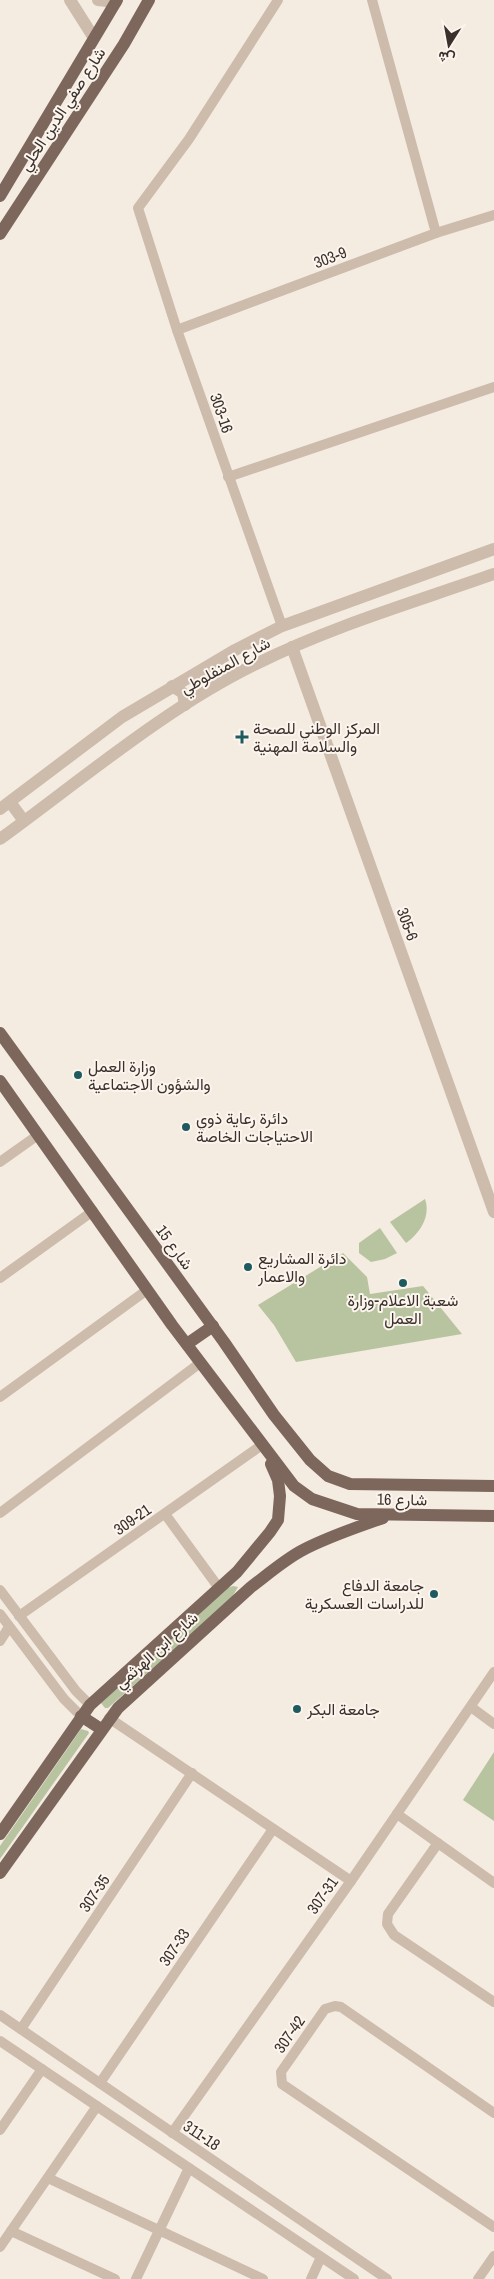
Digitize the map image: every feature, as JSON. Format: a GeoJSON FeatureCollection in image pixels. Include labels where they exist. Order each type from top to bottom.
{"type":"FeatureCollection","features":[{"type":"Feature","properties":{"kind":"main road","name":"شارع صفي الدين الحلي"},"geometry":{"type":"LineString","coordinates":[[0,234],[124,44],[149,0]]}},
{"type":"Feature","properties":{"kind":"main road","name":"شارع صفي الدين الحلي"},"geometry":{"type":"LineString","coordinates":[[0,196],[117,1]]}},
{"type":"Feature","properties":{"kind":"main road","name":"شارع 15"},"geometry":{"type":"LineString","coordinates":[[0,1033],[213,1326],[274,1415],[310,1460],[328,1476]]}},
{"type":"Feature","properties":{"kind":"main road"},"geometry":{"type":"LineString","coordinates":[[0,1081],[147,1290],[262,1445]]}},
{"type":"Feature","properties":{"kind":"main road"},"geometry":{"type":"LineString","coordinates":[[187,1344],[213,1326]]}},
{"type":"Feature","properties":{"kind":"main road","name":"شارع 16"},"geometry":{"type":"LineString","coordinates":[[262,1445],[294,1486],[312,1499],[357,1514],[494,1516]]}},
{"type":"Feature","properties":{"kind":"main road","name":"شارع ابن الهرثمي"},"geometry":{"type":"LineString","coordinates":[[0,1834],[90,1705],[237,1572],[270,1532],[278,1520],[280,1508],[278,1480],[262,1445]]}},
{"type":"Feature","properties":{"kind":"main road","name":"شارع 16"},"geometry":{"type":"LineString","coordinates":[[328,1476],[350,1484],[494,1486]]}},
{"type":"Feature","properties":{"kind":"main road","name":"شارع ابن الهرثمي"},"geometry":{"type":"LineString","coordinates":[[0,1873],[109,1718],[182,1649],[251,1587],[299,1552],[335,1535],[390,1515]]}},
{"type":"Feature","properties":{"kind":"main road"},"geometry":{"type":"LineString","coordinates":[[237,1572],[251,1587]]}},
{"type":"Feature","properties":{"kind":"main road"},"geometry":{"type":"LineString","coordinates":[[169,1633],[182,1649]]}},
{"type":"Feature","properties":{"kind":"main road"},"geometry":{"type":"LineString","coordinates":[[90,1705],[109,1718]]}},
{"type":"Feature","properties":{"kind":"main road"},"geometry":{"type":"LineString","coordinates":[[81,1716],[101,1730]]}},
{"type":"Feature","properties":{"kind":"street"},"geometry":{"type":"LineString","coordinates":[[70,0],[94,38]]}},
{"type":"Feature","properties":{"kind":"street"},"geometry":{"type":"LineString","coordinates":[[98,0],[117,1]]}},
{"type":"Feature","properties":{"kind":"street","name":"303-16"},"geometry":{"type":"LineString","coordinates":[[278,0],[189,139],[138,208],[177,330],[282,626]]}},
{"type":"Feature","properties":{"kind":"street"},"geometry":{"type":"LineString","coordinates":[[372,0],[436,233]]}},
{"type":"Feature","properties":{"kind":"street","name":"303-9"},"geometry":{"type":"LineString","coordinates":[[177,330],[436,233],[494,215]]}},
{"type":"Feature","properties":{"kind":"street"},"geometry":{"type":"LineString","coordinates":[[228,477],[494,387]]}},
{"type":"Feature","properties":{"kind":"street","name":"شارع المنفلوطي"},"geometry":{"type":"LineString","coordinates":[[5,806],[122,718],[193,673],[282,626],[494,549]]}},
{"type":"Feature","properties":{"kind":"street","name":"شارع المنفلوطي"},"geometry":{"type":"LineString","coordinates":[[0,839],[185,705],[255,664],[292,647],[494,574]]}},
{"type":"Feature","properties":{"kind":"street"},"geometry":{"type":"LineString","coordinates":[[374,593],[381,614]]}},
{"type":"Feature","properties":{"kind":"street","name":"305-6"},"geometry":{"type":"LineString","coordinates":[[292,647],[494,1212]]}},
{"type":"Feature","properties":{"kind":"street"},"geometry":{"type":"LineString","coordinates":[[193,673],[193,686],[203,694]]}},
{"type":"Feature","properties":{"kind":"street"},"geometry":{"type":"LineString","coordinates":[[172,686],[183,693],[185,705]]}},
{"type":"Feature","properties":{"kind":"street"},"geometry":{"type":"LineString","coordinates":[[5,806],[24,822]]}},
{"type":"Feature","properties":{"kind":"street"},"geometry":{"type":"LineString","coordinates":[[0,1162],[38,1135]]}},
{"type":"Feature","properties":{"kind":"street"},"geometry":{"type":"LineString","coordinates":[[0,1278],[93,1211]]}},
{"type":"Feature","properties":{"kind":"street"},"geometry":{"type":"LineString","coordinates":[[0,1397],[147,1290]]}},
{"type":"Feature","properties":{"kind":"street"},"geometry":{"type":"LineString","coordinates":[[0,1513],[200,1363]]}},
{"type":"Feature","properties":{"kind":"street","name":"309-21"},"geometry":{"type":"LineString","coordinates":[[19,1616],[262,1445]]}},
{"type":"Feature","properties":{"kind":"street"},"geometry":{"type":"LineString","coordinates":[[165,1514],[219,1588]]}},
{"type":"Feature","properties":{"kind":"street"},"geometry":{"type":"LineString","coordinates":[[0,1590],[76,1691],[90,1705]]}},
{"type":"Feature","properties":{"kind":"street"},"geometry":{"type":"LineString","coordinates":[[0,1614],[64,1699],[81,1716]]}},
{"type":"Feature","properties":{"kind":"street"},"geometry":{"type":"LineString","coordinates":[[0,1641],[9,1627]]}},
{"type":"Feature","properties":{"kind":"street","name":"307-31"},"geometry":{"type":"LineString","coordinates":[[172,2133],[351,1881],[494,1672]]}},
{"type":"Feature","properties":{"kind":"street"},"geometry":{"type":"LineString","coordinates":[[471,1707],[494,1724]]}},
{"type":"Feature","properties":{"kind":"street"},"geometry":{"type":"LineString","coordinates":[[109,1718],[351,1881]]}},
{"type":"Feature","properties":{"kind":"street","name":"307-35"},"geometry":{"type":"LineString","coordinates":[[21,2029],[192,1773]]}},
{"type":"Feature","properties":{"kind":"street"},"geometry":{"type":"LineString","coordinates":[[397,1814],[494,1882]]}},
{"type":"Feature","properties":{"kind":"street","name":"307-33"},"geometry":{"type":"LineString","coordinates":[[100,2083],[273,1828]]}},
{"type":"Feature","properties":{"kind":"street"},"geometry":{"type":"LineString","coordinates":[[438,1843],[388,1914],[387,1924],[394,1935],[494,2002]]}},
{"type":"Feature","properties":{"kind":"street","name":"307-42"},"geometry":{"type":"LineString","coordinates":[[494,2113],[341,2007],[335,2006],[325,2009],[280,2072],[282,2084],[494,2227]]}},
{"type":"Feature","properties":{"kind":"street","name":"311-18"},"geometry":{"type":"LineString","coordinates":[[0,2015],[387,2279]]}},
{"type":"Feature","properties":{"kind":"street"},"geometry":{"type":"LineString","coordinates":[[0,2040],[354,2279]]}},
{"type":"Feature","properties":{"kind":"street"},"geometry":{"type":"LineString","coordinates":[[0,2130],[42,2069]]}},
{"type":"Feature","properties":{"kind":"street"},"geometry":{"type":"LineString","coordinates":[[0,2247],[98,2106]]}},
{"type":"Feature","properties":{"kind":"street"},"geometry":{"type":"LineString","coordinates":[[136,2279],[189,2168]]}},
{"type":"Feature","properties":{"kind":"street"},"geometry":{"type":"LineString","coordinates":[[48,2178],[263,2279]]}},
{"type":"Feature","properties":{"kind":"street"},"geometry":{"type":"LineString","coordinates":[[11,2232],[115,2279]]}},
{"type":"Feature","properties":{"kind":"street"},"geometry":{"type":"LineString","coordinates":[[478,2279],[494,2256]]}},
{"type":"Feature","properties":{"kind":"street"},"geometry":{"type":"LineString","coordinates":[[311,2279],[321,2257]]}},
{"type":"Feature","properties":{"kind":"green space"},"geometry":{"type":"Polygon","coordinates":[[[425,1199],[427,1212],[423,1224],[406,1243],[390,1222],[425,1199]]]}},
{"type":"Feature","properties":{"kind":"green space"},"geometry":{"type":"Polygon","coordinates":[[[380,1228],[397,1253],[385,1259],[371,1262],[359,1253],[359,1243],[380,1228]]]}},
{"type":"Feature","properties":{"kind":"green space"},"geometry":{"type":"Polygon","coordinates":[[[343,1253],[367,1277],[370,1294],[423,1286],[462,1334],[296,1362],[274,1325],[258,1305],[343,1253]]]}},
{"type":"Feature","properties":{"kind":"green space"},"geometry":{"type":"Polygon","coordinates":[[[238,1587],[231,1599],[108,1708],[105,1708],[101,1703],[102,1700],[227,1588],[238,1587]]]}},
{"type":"Feature","properties":{"kind":"green space"},"geometry":{"type":"Polygon","coordinates":[[[81,1729],[89,1733],[0,1859],[0,1846],[81,1729]]]}},
{"type":"Feature","properties":{"kind":"green space"},"geometry":{"type":"Polygon","coordinates":[[[494,1752],[494,1821],[463,1800],[494,1752]]]}},
{"type":"Feature","properties":{"kind":"place","name":"المركز الوطني للصحة والسلامة المهنية"},"geometry":{"type":"Point","coordinates":[242,737]}},
{"type":"Feature","properties":{"kind":"place","name":"وزارة العمل والشؤون الاجتماعية"},"geometry":{"type":"Point","coordinates":[78,1075]}},
{"type":"Feature","properties":{"kind":"place","name":"دائرة رعاية ذوي الاحتياجات الخاصة"},"geometry":{"type":"Point","coordinates":[186,1127]}},
{"type":"Feature","properties":{"kind":"place","name":"دائرة المشاريع والاعمار"},"geometry":{"type":"Point","coordinates":[248,1267]}},
{"type":"Feature","properties":{"kind":"place","name":"شعبة الاعلام-وزارة العمل"},"geometry":{"type":"Point","coordinates":[403,1283]}},
{"type":"Feature","properties":{"kind":"place","name":"جامعة الدفاع للدراسات العسكرية"},"geometry":{"type":"Point","coordinates":[434,1594]}},
{"type":"Feature","properties":{"kind":"place","name":"جامعة البكر"},"geometry":{"type":"Point","coordinates":[297,1709]}}]}
